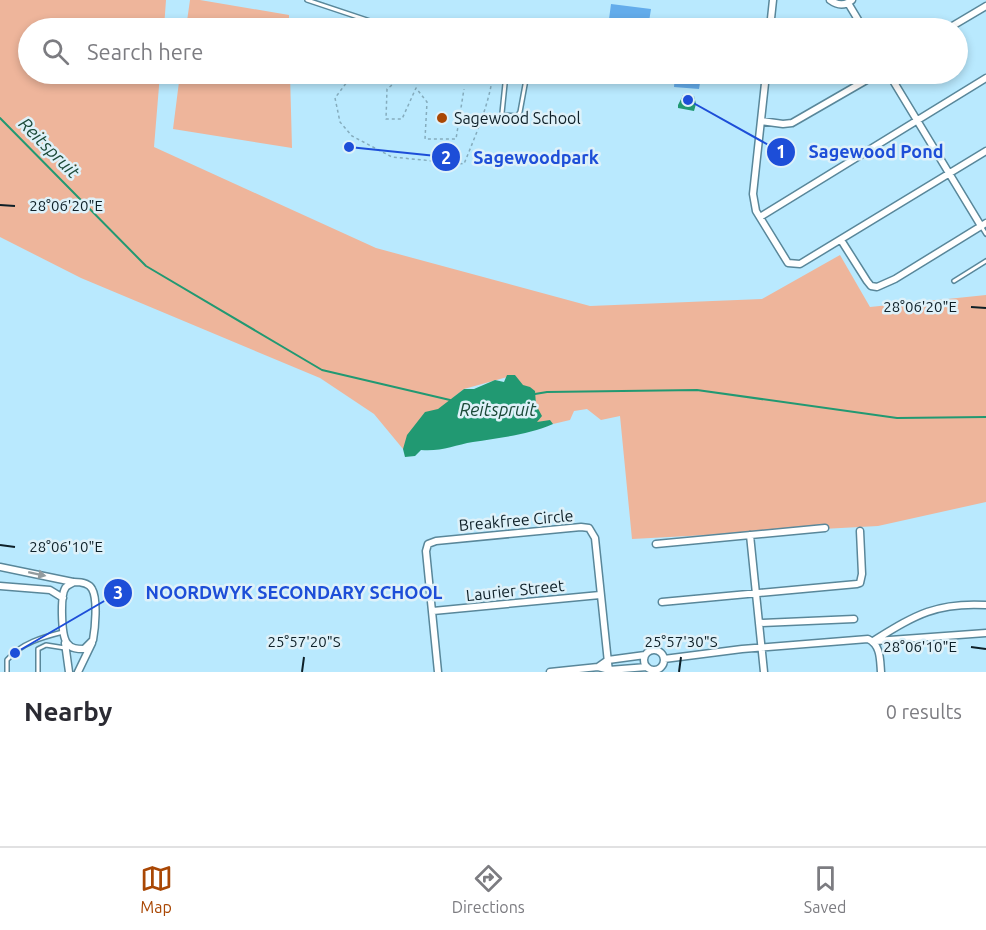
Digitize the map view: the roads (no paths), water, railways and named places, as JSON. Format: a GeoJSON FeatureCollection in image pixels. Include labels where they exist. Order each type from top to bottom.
{"type":"FeatureCollection","features":[{"type":"Feature","properties":{"kind":"street"},"geometry":{"type":"LineString","coordinates":[[771,18],[773,0]]}},
{"type":"Feature","properties":{"kind":"street"},"geometry":{"type":"LineString","coordinates":[[830,0],[839,4],[850,1],[858,18]]}},
{"type":"Feature","properties":{"kind":"street"},"geometry":{"type":"LineString","coordinates":[[966,18],[986,6]]}},
{"type":"Feature","properties":{"kind":"street"},"geometry":{"type":"LineString","coordinates":[[760,217],[986,78]]}},
{"type":"Feature","properties":{"kind":"street"},"geometry":{"type":"LineString","coordinates":[[765,84],[753,194],[754,204],[788,263],[794,265],[800,264],[841,240],[986,151]]}},
{"type":"Feature","properties":{"kind":"street"},"geometry":{"type":"LineString","coordinates":[[761,121],[792,123],[860,84]]}},
{"type":"Feature","properties":{"kind":"street"},"geometry":{"type":"LineString","coordinates":[[841,240],[867,281],[871,286],[877,287],[895,279],[983,224],[895,84]]}},
{"type":"Feature","properties":{"kind":"street","name":"Breakfree Circle"},"geometry":{"type":"LineString","coordinates":[[438,672],[426,551],[428,544],[436,541],[582,527],[589,528],[595,538],[609,671]]}},
{"type":"Feature","properties":{"kind":"street"},"geometry":{"type":"LineString","coordinates":[[656,544],[825,528]]}},
{"type":"Feature","properties":{"kind":"street"},"geometry":{"type":"LineString","coordinates":[[662,602],[852,586],[860,583],[862,574],[860,531]]}},
{"type":"Feature","properties":{"kind":"street"},"geometry":{"type":"LineString","coordinates":[[750,535],[764,672]]}},
{"type":"Feature","properties":{"kind":"street"},"geometry":{"type":"LineString","coordinates":[[0,567],[85,583],[94,593],[95,633],[78,672]]}},
{"type":"Feature","properties":{"kind":"street"},"geometry":{"type":"LineString","coordinates":[[69,672],[63,598],[66,587],[74,582]]}},
{"type":"Feature","properties":{"kind":"street"},"geometry":{"type":"LineString","coordinates":[[0,586],[50,590],[63,598]]}},
{"type":"Feature","properties":{"kind":"street","name":"Laurier Street"},"geometry":{"type":"LineString","coordinates":[[433,611],[600,595]]}},
{"type":"Feature","properties":{"kind":"street"},"geometry":{"type":"LineString","coordinates":[[873,641],[932,609],[986,605]]}},
{"type":"Feature","properties":{"kind":"street"},"geometry":{"type":"LineString","coordinates":[[760,623],[854,619]]}},
{"type":"Feature","properties":{"kind":"street"},"geometry":{"type":"LineString","coordinates":[[664,659],[761,647],[859,639],[873,641],[986,633]]}},
{"type":"Feature","properties":{"kind":"street"},"geometry":{"type":"LineString","coordinates":[[873,641],[878,651],[880,668]]}},
{"type":"Feature","properties":{"kind":"street"},"geometry":{"type":"LineString","coordinates":[[66,645],[84,649],[92,643]]}},
{"type":"Feature","properties":{"kind":"street"},"geometry":{"type":"LineString","coordinates":[[598,667],[608,660],[645,656],[650,651],[656,650],[664,659]]}},
{"type":"Feature","properties":{"kind":"street"},"geometry":{"type":"LineString","coordinates":[[645,656],[644,661],[647,667]]}},
{"type":"Feature","properties":{"kind":"street"},"geometry":{"type":"LineString","coordinates":[[550,672],[598,667],[609,671],[647,667],[653,670],[659,668],[664,659]]}},
{"type":"Feature","properties":{"kind":"lane"},"geometry":{"type":"LineString","coordinates":[[307,0],[361,18]]}},
{"type":"Feature","properties":{"kind":"lane"},"geometry":{"type":"LineString","coordinates":[[505,84],[502,113],[518,116],[525,84]]}},
{"type":"Feature","properties":{"kind":"lane"},"geometry":{"type":"LineString","coordinates":[[983,224],[986,234]]}},
{"type":"Feature","properties":{"kind":"lane"},"geometry":{"type":"LineString","coordinates":[[954,281],[986,261]]}},
{"type":"Feature","properties":{"kind":"lane"},"geometry":{"type":"LineString","coordinates":[[7,672],[7,660],[12,654],[35,640],[64,632]]}},
{"type":"Feature","properties":{"kind":"lane"},"geometry":{"type":"LineString","coordinates":[[38,672],[38,649],[43,646],[66,645]]}},
{"type":"Feature","properties":{"kind":"water"},"geometry":{"type":"Polygon","coordinates":[[[683,95],[694,96],[696,104],[694,111],[678,108],[683,95]]]}},
{"type":"Feature","properties":{"kind":"water","name":"Reitspruit"},"geometry":{"type":"Polygon","coordinates":[[[507,375],[515,375],[523,385],[535,391],[536,405],[542,416],[537,422],[550,420],[553,424],[513,436],[441,449],[421,450],[415,456],[405,457],[403,449],[407,435],[425,412],[438,409],[464,389],[474,389],[495,380],[504,382],[507,375]]]}},
{"type":"Feature","properties":{"kind":"waterway","name":"Reitspruit"},"geometry":{"type":"LineString","coordinates":[[0,118],[146,266],[322,370],[450,400]]}},
{"type":"Feature","properties":{"kind":"waterway","name":"Reitspruit"},"geometry":{"type":"LineString","coordinates":[[535,394],[697,390],[897,418],[986,417]]}},
{"type":"Feature","properties":{"kind":"place","name":"Sagewood Pond"},"geometry":{"type":"Point","coordinates":[688,100]}},
{"type":"Feature","properties":{"kind":"place","name":"Sagewood School"},"geometry":{"type":"Point","coordinates":[442,118]}},
{"type":"Feature","properties":{"kind":"place","name":"Sagewoodpark"},"geometry":{"type":"Point","coordinates":[349,147]}},
{"type":"Feature","properties":{"kind":"place","name":"NOORDWYK SECONDARY SCHOOL"},"geometry":{"type":"Point","coordinates":[15,653]}}]}
